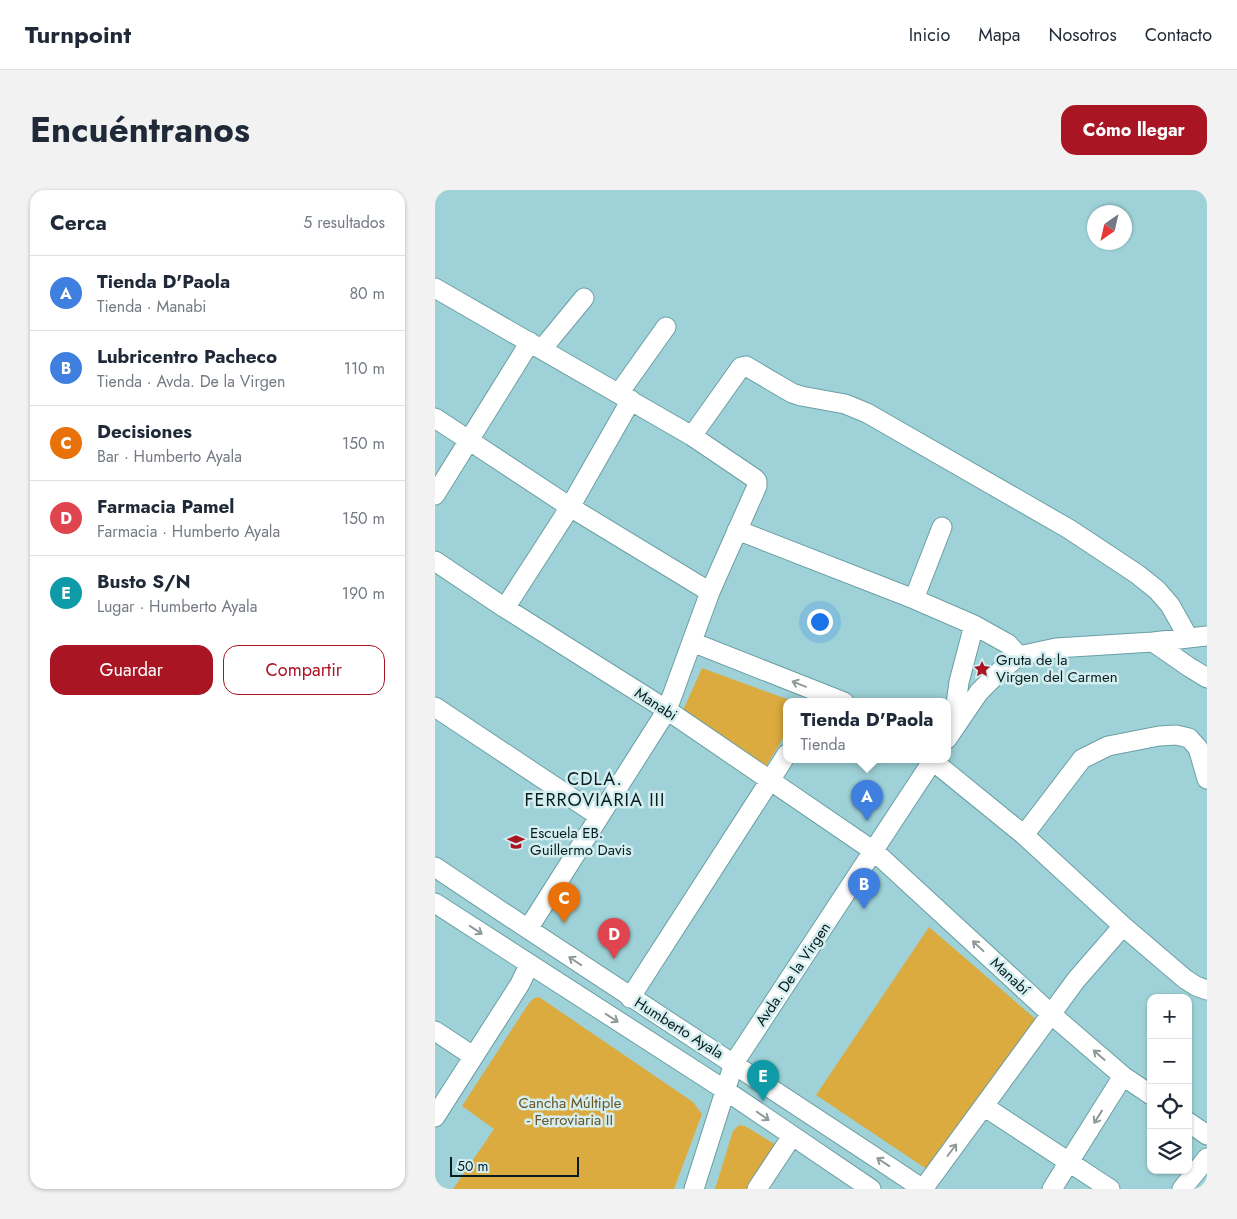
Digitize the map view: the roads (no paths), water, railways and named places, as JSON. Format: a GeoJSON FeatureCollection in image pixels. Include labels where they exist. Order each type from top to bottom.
{"type":"FeatureCollection","features":[{"type":"Feature","properties":{"kind":"street"},"geometry":{"type":"LineString","coordinates":[[435,288],[692,436],[754,478],[757,482],[757,486],[710,592],[667,710],[528,929]]}},
{"type":"Feature","properties":{"kind":"street"},"geometry":{"type":"LineString","coordinates":[[435,495],[470,440],[536,345],[584,298]]}},
{"type":"Feature","properties":{"kind":"street"},"geometry":{"type":"LineString","coordinates":[[505,608],[570,506],[625,396],[666,327]]}},
{"type":"Feature","properties":{"kind":"street"},"geometry":{"type":"LineString","coordinates":[[692,436],[741,368],[746,366],[792,393],[845,404],[885,423],[1061,524],[1137,574],[1157,590],[1170,605],[1188,637]]}},
{"type":"Feature","properties":{"kind":"street"},"geometry":{"type":"LineString","coordinates":[[435,418],[570,506],[710,592]]}},
{"type":"Feature","properties":{"kind":"street"},"geometry":{"type":"LineString","coordinates":[[914,600],[942,526]]}},
{"type":"Feature","properties":{"kind":"street"},"geometry":{"type":"LineString","coordinates":[[737,530],[974,625],[1008,644],[1019,656]]}},
{"type":"Feature","properties":{"kind":"street","name":"Manabi"},"geometry":{"type":"LineString","coordinates":[[435,562],[667,710],[875,852]]}},
{"type":"Feature","properties":{"kind":"street"},"geometry":{"type":"LineString","coordinates":[[951,729],[959,682],[974,625]]}},
{"type":"Feature","properties":{"kind":"street"},"geometry":{"type":"LineString","coordinates":[[951,734],[979,692],[1000,671],[1019,656],[1056,648],[1153,642],[1207,636]]}},
{"type":"Feature","properties":{"kind":"street"},"geometry":{"type":"LineString","coordinates":[[692,642],[822,698]]}},
{"type":"Feature","properties":{"kind":"street"},"geometry":{"type":"LineString","coordinates":[[1153,642],[1207,678]]}},
{"type":"Feature","properties":{"kind":"street"},"geometry":{"type":"LineString","coordinates":[[435,707],[599,816]]}},
{"type":"Feature","properties":{"kind":"street"},"geometry":{"type":"LineString","coordinates":[[1024,835],[1082,759],[1108,746],[1159,736],[1176,735],[1189,738],[1199,748],[1207,779]]}},
{"type":"Feature","properties":{"kind":"street"},"geometry":{"type":"LineString","coordinates":[[630,998],[783,760]]}},
{"type":"Feature","properties":{"kind":"street","name":"Avda. De la Virgen"},"geometry":{"type":"LineString","coordinates":[[694,1189],[734,1063],[875,852],[931,763]]}},
{"type":"Feature","properties":{"kind":"street"},"geometry":{"type":"LineString","coordinates":[[937,763],[1024,835],[1123,926],[1185,979],[1207,990]]}},
{"type":"Feature","properties":{"kind":"street","name":"Manabí"},"geometry":{"type":"LineString","coordinates":[[875,852],[1051,1014],[1123,1076],[1147,1092]]}},
{"type":"Feature","properties":{"kind":"street","name":"Humberto Ayala"},"geometry":{"type":"LineString","coordinates":[[435,867],[630,998],[734,1063],[923,1189]]}},
{"type":"Feature","properties":{"kind":"street","name":"Humberto Ayala"},"geometry":{"type":"LineString","coordinates":[[435,903],[725,1090],[860,1186]]}},
{"type":"Feature","properties":{"kind":"street"},"geometry":{"type":"LineString","coordinates":[[923,1189],[985,1107],[1051,1014],[1123,926]]}},
{"type":"Feature","properties":{"kind":"street"},"geometry":{"type":"LineString","coordinates":[[435,1117],[520,984],[529,965]]}},
{"type":"Feature","properties":{"kind":"street"},"geometry":{"type":"LineString","coordinates":[[435,1031],[473,1056]]}},
{"type":"Feature","properties":{"kind":"street"},"geometry":{"type":"LineString","coordinates":[[1052,1189],[1123,1076]]}},
{"type":"Feature","properties":{"kind":"street"},"geometry":{"type":"LineString","coordinates":[[985,1107],[1110,1189]]}},
{"type":"Feature","properties":{"kind":"street"},"geometry":{"type":"LineString","coordinates":[[1192,1125],[1207,1135]]}},
{"type":"Feature","properties":{"kind":"street"},"geometry":{"type":"LineString","coordinates":[[757,1189],[792,1136]]}},
{"type":"Feature","properties":{"kind":"street"},"geometry":{"type":"LineString","coordinates":[[1182,1189],[1207,1158]]}},
{"type":"Feature","properties":{"kind":"place","name":"Gruta de la Virgen del Carmen"},"geometry":{"type":"Point","coordinates":[982,669]}},
{"type":"Feature","properties":{"kind":"place","name":"Tienda D'Paola"},"geometry":{"type":"Point","coordinates":[867,821]}},
{"type":"Feature","properties":{"kind":"place","name":"Escuela EB. Guillermo Davis"},"geometry":{"type":"Point","coordinates":[516,842]}},
{"type":"Feature","properties":{"kind":"place","name":"Lubricentro Pacheco"},"geometry":{"type":"Point","coordinates":[864,909]}},
{"type":"Feature","properties":{"kind":"place","name":"Decisiones"},"geometry":{"type":"Point","coordinates":[564,923]}},
{"type":"Feature","properties":{"kind":"place","name":"Farmacia Pamel"},"geometry":{"type":"Point","coordinates":[614,959]}},
{"type":"Feature","properties":{"kind":"place","name":"Busto S/N"},"geometry":{"type":"Point","coordinates":[763,1101]}},
{"type":"Feature","properties":{"kind":"district","name":"CDLA. FERROVIARIA III"},"geometry":{"type":"Point","coordinates":[595,789]}},
{"type":"Feature","properties":{"kind":"park label","name":"Cancha Múltiple - Ferroviaria II"},"geometry":{"type":"Point","coordinates":[570,1112]}}]}
